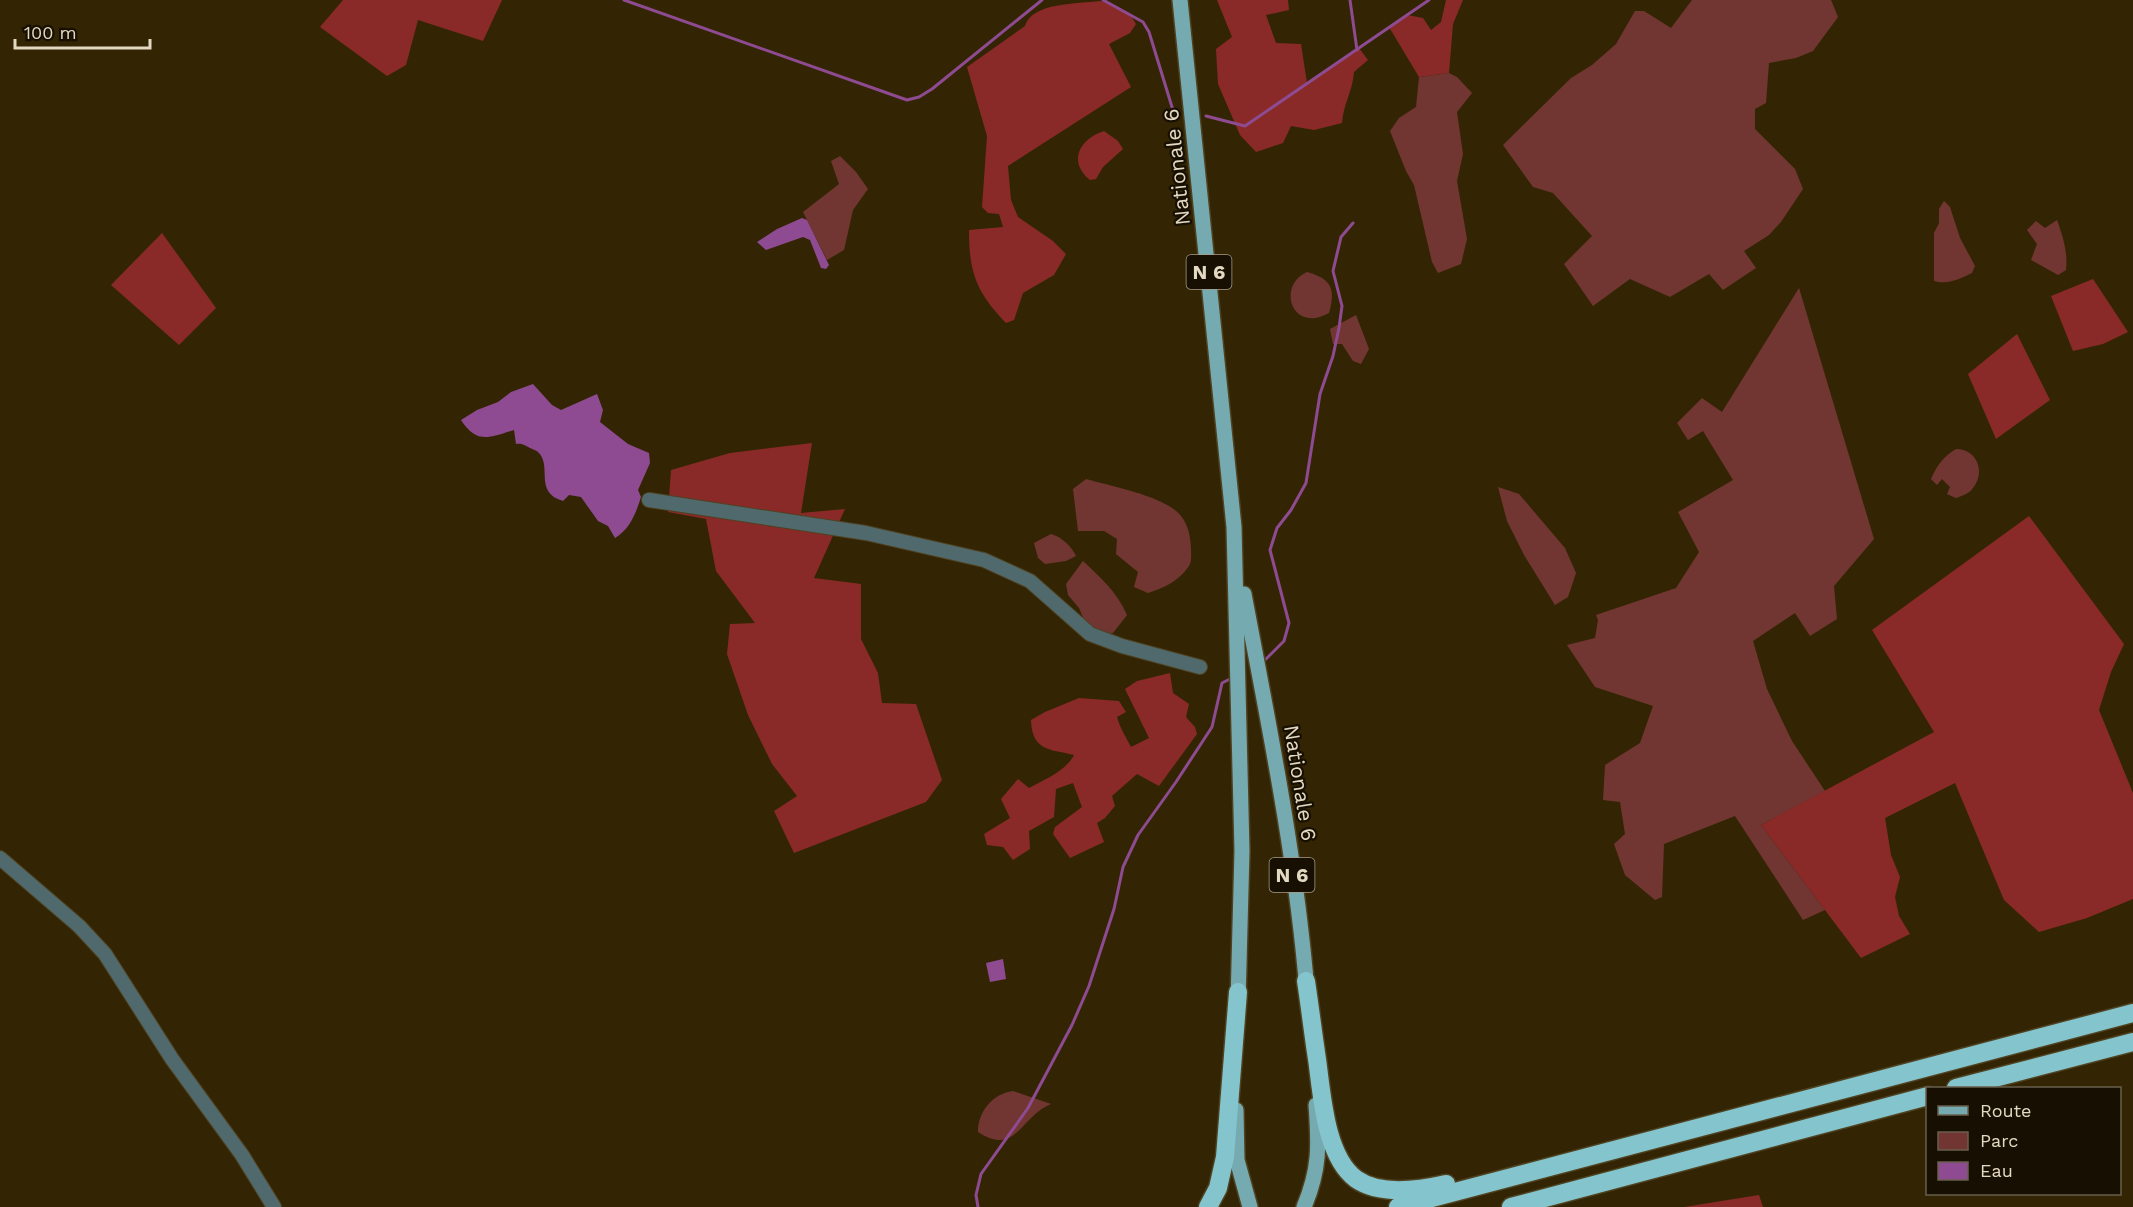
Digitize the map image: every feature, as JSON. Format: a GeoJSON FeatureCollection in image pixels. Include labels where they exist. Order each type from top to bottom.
{"type":"FeatureCollection","features":[{"type":"Feature","properties":{"kind":"highway"},"geometry":{"type":"LineString","coordinates":[[1306,981],[1326,1118],[1333,1144],[1343,1163],[1356,1179],[1378,1188],[1404,1190],[1436,1186],[1694,1130]]}},
{"type":"Feature","properties":{"kind":"highway"},"geometry":{"type":"LineString","coordinates":[[1208,1207],[1218,1188],[1225,1157],[1238,992]]}},
{"type":"Feature","properties":{"kind":"highway"},"geometry":{"type":"LineString","coordinates":[[1398,1207],[2133,1013]]}},
{"type":"Feature","properties":{"kind":"highway"},"geometry":{"type":"LineString","coordinates":[[1964,1087],[2133,1042]]}},
{"type":"Feature","properties":{"kind":"highway"},"geometry":{"type":"LineString","coordinates":[[1511,1207],[1926,1097]]}},
{"type":"Feature","properties":{"kind":"highway"},"geometry":{"type":"LineString","coordinates":[[1543,1207],[1701,1157]]}},
{"type":"Feature","properties":{"kind":"main road","name":"Nationale 6"},"geometry":{"type":"LineString","coordinates":[[1180,0],[1208,259],[1235,544],[1242,851],[1237,1160],[1250,1207]]}},
{"type":"Feature","properties":{"kind":"main road","name":"Nationale 6"},"geometry":{"type":"LineString","coordinates":[[1235,544],[1267,708],[1285,820],[1306,981],[1319,1152],[1316,1178],[1304,1207]]}},
{"type":"Feature","properties":{"kind":"street"},"geometry":{"type":"LineString","coordinates":[[650,500],[866,533],[984,560],[1030,581],[1090,634],[1122,646],[1200,668]]}},
{"type":"Feature","properties":{"kind":"street"},"geometry":{"type":"LineString","coordinates":[[0,858],[87,933],[105,954],[172,1059],[242,1155],[274,1207]]}},
{"type":"Feature","properties":{"kind":"green space"},"geometry":{"type":"Polygon","coordinates":[[[1692,0],[1831,0],[1838,17],[1813,51],[1796,58],[1769,63],[1766,103],[1755,109],[1755,129],[1795,169],[1803,189],[1781,222],[1769,235],[1744,251],[1756,268],[1723,290],[1709,274],[1670,297],[1630,279],[1593,306],[1564,264],[1592,236],[1553,193],[1533,187],[1503,145],[1571,78],[1592,65],[1616,44],[1635,11],[1644,11],[1671,28],[1692,0]]]}},
{"type":"Feature","properties":{"kind":"green space"},"geometry":{"type":"Polygon","coordinates":[[[1449,73],[1457,77],[1472,93],[1457,112],[1463,154],[1457,181],[1467,239],[1461,264],[1438,273],[1432,262],[1414,185],[1390,131],[1399,118],[1416,107],[1419,77],[1449,73]]]}},
{"type":"Feature","properties":{"kind":"green space"},"geometry":{"type":"Polygon","coordinates":[[[840,156],[856,172],[868,189],[853,210],[844,250],[827,260],[803,212],[839,184],[831,161],[840,156]]]}},
{"type":"Feature","properties":{"kind":"green space"},"geometry":{"type":"Polygon","coordinates":[[[1944,201],[1950,207],[1960,238],[1975,266],[1972,273],[1953,281],[1944,282],[1934,281],[1934,233],[1939,223],[1939,209],[1944,201]]]}},
{"type":"Feature","properties":{"kind":"green space"},"geometry":{"type":"Polygon","coordinates":[[[2057,220],[2066,257],[2066,270],[2058,275],[2031,260],[2037,244],[2027,230],[2036,221],[2045,228],[2057,220]]]}},
{"type":"Feature","properties":{"kind":"green space"},"geometry":{"type":"Polygon","coordinates":[[[1307,272],[1326,281],[1331,291],[1329,313],[1316,318],[1298,313],[1292,306],[1292,287],[1307,272]]]}},
{"type":"Feature","properties":{"kind":"green space"},"geometry":{"type":"Polygon","coordinates":[[[1799,288],[1874,539],[1834,586],[1837,619],[1810,636],[1795,613],[1753,641],[1767,689],[1792,741],[1825,791],[1761,825],[1825,910],[1803,920],[1735,816],[1664,844],[1662,897],[1655,900],[1625,875],[1614,844],[1625,834],[1620,802],[1603,800],[1605,765],[1640,743],[1653,706],[1595,687],[1567,645],[1595,638],[1598,620],[1596,615],[1676,588],[1699,552],[1678,512],[1733,480],[1703,431],[1688,440],[1677,423],[1702,398],[1722,412],[1799,288]]]}},
{"type":"Feature","properties":{"kind":"green space"},"geometry":{"type":"Polygon","coordinates":[[[1356,315],[1369,349],[1361,364],[1353,361],[1342,344],[1333,344],[1330,329],[1356,315]]]}},
{"type":"Feature","properties":{"kind":"green space"},"geometry":{"type":"Polygon","coordinates":[[[1956,449],[1963,450],[1974,457],[1979,475],[1972,490],[1956,498],[1947,494],[1950,487],[1942,479],[1937,485],[1931,479],[1941,461],[1956,449]]]}},
{"type":"Feature","properties":{"kind":"green space"},"geometry":{"type":"Polygon","coordinates":[[[1086,479],[1150,497],[1169,506],[1179,514],[1188,529],[1191,555],[1191,562],[1181,576],[1148,593],[1134,587],[1138,572],[1116,554],[1117,539],[1104,531],[1078,531],[1073,489],[1086,479]]]}},
{"type":"Feature","properties":{"kind":"green space"},"geometry":{"type":"Polygon","coordinates":[[[1498,487],[1519,494],[1565,548],[1576,573],[1568,597],[1555,605],[1524,555],[1507,521],[1498,487]]]}},
{"type":"Feature","properties":{"kind":"green space"},"geometry":{"type":"Polygon","coordinates":[[[1051,534],[1066,542],[1076,556],[1066,561],[1045,564],[1038,558],[1034,543],[1051,534]]]}},
{"type":"Feature","properties":{"kind":"green space"},"geometry":{"type":"Polygon","coordinates":[[[1083,561],[1113,592],[1127,615],[1113,633],[1090,634],[1079,608],[1068,595],[1066,584],[1083,561]]]}},
{"type":"Feature","properties":{"kind":"green space"},"geometry":{"type":"Polygon","coordinates":[[[1013,1091],[1051,1104],[1040,1110],[1019,1131],[1006,1139],[989,1138],[978,1132],[981,1118],[988,1105],[999,1096],[1013,1091]]]}},
{"type":"Feature","properties":{"kind":"shaded area"},"geometry":{"type":"Polygon","coordinates":[[[343,0],[502,0],[483,41],[418,20],[406,65],[387,76],[320,27],[343,0]]]}},
{"type":"Feature","properties":{"kind":"shaded area"},"geometry":{"type":"Polygon","coordinates":[[[1217,0],[1288,0],[1289,10],[1266,15],[1276,43],[1301,44],[1307,83],[1359,48],[1368,60],[1354,72],[1342,123],[1314,130],[1291,126],[1283,143],[1256,152],[1240,135],[1218,84],[1216,49],[1232,37],[1217,0]]]}},
{"type":"Feature","properties":{"kind":"shaded area"},"geometry":{"type":"Polygon","coordinates":[[[1446,0],[1463,0],[1453,24],[1449,73],[1419,77],[1389,27],[1407,15],[1423,18],[1431,30],[1441,22],[1446,0]]]}},
{"type":"Feature","properties":{"kind":"shaded area"},"geometry":{"type":"Polygon","coordinates":[[[1100,1],[1116,6],[1136,24],[1130,33],[1109,44],[1131,87],[1008,166],[1011,200],[1018,217],[1053,241],[1066,254],[1054,275],[1023,293],[1014,320],[1006,323],[988,301],[976,281],[969,245],[969,230],[1003,227],[999,214],[988,213],[982,207],[987,136],[967,67],[1025,26],[1029,18],[1037,12],[1068,4],[1100,1]]]}},
{"type":"Feature","properties":{"kind":"shaded area"},"geometry":{"type":"Polygon","coordinates":[[[1104,131],[1118,141],[1123,149],[1103,167],[1096,179],[1090,180],[1079,165],[1079,151],[1088,139],[1104,131]]]}},
{"type":"Feature","properties":{"kind":"shaded area"},"geometry":{"type":"Polygon","coordinates":[[[162,233],[216,308],[179,345],[111,285],[162,233]]]}},
{"type":"Feature","properties":{"kind":"shaded area"},"geometry":{"type":"Polygon","coordinates":[[[2093,279],[2128,332],[2103,344],[2073,351],[2051,296],[2093,279]]]}},
{"type":"Feature","properties":{"kind":"shaded area"},"geometry":{"type":"Polygon","coordinates":[[[2017,334],[2050,400],[1996,439],[1968,374],[2017,334]]]}},
{"type":"Feature","properties":{"kind":"shaded area"},"geometry":{"type":"Polygon","coordinates":[[[812,443],[801,513],[845,509],[814,578],[861,584],[861,639],[878,673],[882,703],[916,704],[942,780],[926,802],[794,853],[774,811],[797,796],[772,764],[748,715],[727,654],[730,624],[755,623],[716,571],[706,519],[668,512],[671,470],[730,453],[812,443]]]}},
{"type":"Feature","properties":{"kind":"shaded area"},"geometry":{"type":"Polygon","coordinates":[[[2029,516],[2124,644],[2111,672],[2099,710],[2133,793],[2133,899],[2087,918],[2039,932],[2004,900],[1955,783],[1885,818],[1891,855],[1900,877],[1895,897],[1899,916],[1910,934],[1861,958],[1761,825],[1934,732],[1872,630],[2029,516]]]}},
{"type":"Feature","properties":{"kind":"shaded area"},"geometry":{"type":"Polygon","coordinates":[[[1170,673],[1173,693],[1189,704],[1186,717],[1195,727],[1197,734],[1159,786],[1137,774],[1112,796],[1115,806],[1105,818],[1097,823],[1104,842],[1070,858],[1053,834],[1055,827],[1082,807],[1073,783],[1056,789],[1054,817],[1029,831],[1030,849],[1013,860],[1003,847],[987,845],[984,834],[1010,818],[1001,799],[1018,779],[1029,788],[1060,771],[1074,755],[1051,750],[1039,744],[1032,730],[1031,720],[1079,698],[1119,701],[1126,712],[1117,717],[1131,747],[1149,738],[1125,689],[1137,681],[1170,673]]]}},
{"type":"Feature","properties":{"kind":"shaded area"},"geometry":{"type":"Polygon","coordinates":[[[1759,1195],[1763,1207],[1684,1207],[1759,1195]]]}},
{"type":"Feature","properties":{"kind":"water"},"geometry":{"type":"Polygon","coordinates":[[[802,218],[807,220],[829,265],[826,269],[821,268],[810,240],[803,237],[766,250],[757,242],[777,229],[802,218]]]}},
{"type":"Feature","properties":{"kind":"water"},"geometry":{"type":"Polygon","coordinates":[[[533,384],[552,405],[561,410],[597,394],[603,410],[600,422],[628,444],[649,453],[650,463],[638,490],[641,497],[637,509],[632,520],[615,538],[608,526],[598,521],[581,497],[569,495],[563,501],[549,492],[542,458],[538,452],[516,444],[514,430],[491,437],[478,436],[461,420],[477,410],[498,402],[511,392],[533,384]]]}},
{"type":"Feature","properties":{"kind":"water"},"geometry":{"type":"Polygon","coordinates":[[[1003,959],[1006,979],[990,982],[986,963],[1003,959]]]}},
{"type":"Feature","properties":{"kind":"waterway"},"geometry":{"type":"LineString","coordinates":[[624,0],[907,100],[919,97],[932,89],[1042,0]]}},
{"type":"Feature","properties":{"kind":"waterway"},"geometry":{"type":"LineString","coordinates":[[1103,0],[1143,22],[1149,32],[1172,107],[1179,116]]}},
{"type":"Feature","properties":{"kind":"waterway"},"geometry":{"type":"LineString","coordinates":[[1350,0],[1357,50]]}},
{"type":"Feature","properties":{"kind":"waterway"},"geometry":{"type":"LineString","coordinates":[[1206,116],[1245,126],[1429,0]]}},
{"type":"Feature","properties":{"kind":"waterway"},"geometry":{"type":"LineString","coordinates":[[1266,659],[1284,641],[1289,623],[1270,550],[1277,528],[1291,510],[1306,483],[1320,394],[1333,356],[1342,306],[1333,271],[1341,237],[1353,223]]}},
{"type":"Feature","properties":{"kind":"waterway"},"geometry":{"type":"LineString","coordinates":[[978,1207],[976,1195],[981,1174],[1028,1108],[1072,1025],[1089,986],[1114,909],[1123,867],[1138,835],[1212,727],[1222,683],[1230,679]]}}]}
